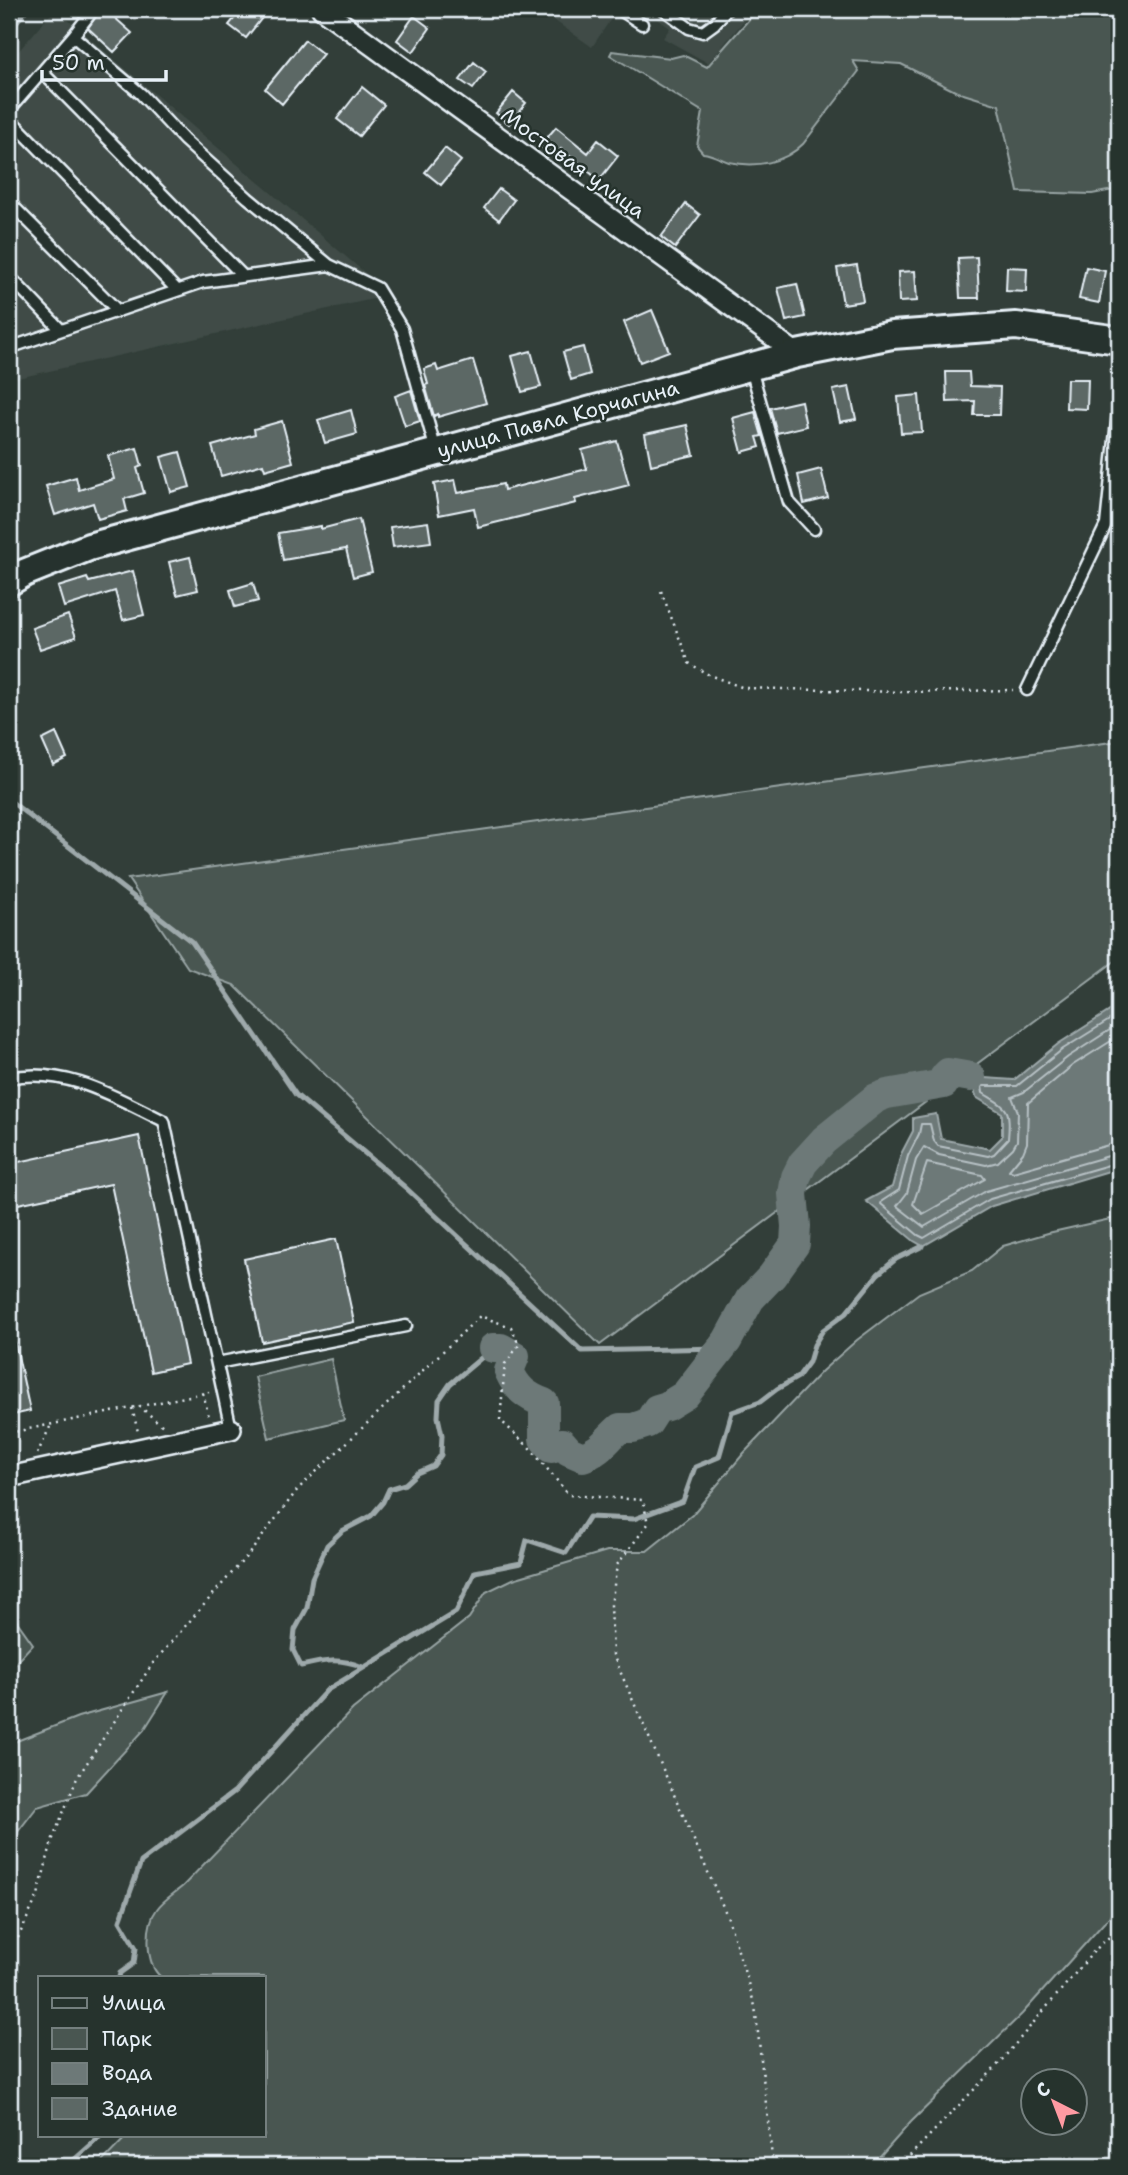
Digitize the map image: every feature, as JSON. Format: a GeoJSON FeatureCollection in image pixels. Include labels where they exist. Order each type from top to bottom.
{"type":"FeatureCollection","features":[{"type":"Feature","properties":{"kind":"main road","name":"улица Павла Корчагина"},"geometry":{"type":"LineString","coordinates":[[9,582],[24,573],[89,547],[797,354],[892,335],[1016,326],[1119,340]]}},
{"type":"Feature","properties":{"kind":"street","name":"Мостовая улица"},"geometry":{"type":"LineString","coordinates":[[322,9],[797,354]]}},
{"type":"Feature","properties":{"kind":"street"},"geometry":{"type":"LineString","coordinates":[[9,1477],[231,1429]]}},
{"type":"Feature","properties":{"kind":"lane"},"geometry":{"type":"LineString","coordinates":[[9,110],[94,9]]}},
{"type":"Feature","properties":{"kind":"lane"},"geometry":{"type":"LineString","coordinates":[[663,9],[689,28],[703,32],[727,9]]}},
{"type":"Feature","properties":{"kind":"lane"},"geometry":{"type":"LineString","coordinates":[[625,11],[642,24]]}},
{"type":"Feature","properties":{"kind":"lane"},"geometry":{"type":"LineString","coordinates":[[73,36],[141,94],[184,140],[247,198],[329,265],[377,288],[402,329],[436,452]]}},
{"type":"Feature","properties":{"kind":"lane"},"geometry":{"type":"LineString","coordinates":[[42,72],[243,276]]}},
{"type":"Feature","properties":{"kind":"lane"},"geometry":{"type":"LineString","coordinates":[[9,118],[177,290]]}},
{"type":"Feature","properties":{"kind":"lane"},"geometry":{"type":"LineString","coordinates":[[9,202],[117,310]]}},
{"type":"Feature","properties":{"kind":"lane"},"geometry":{"type":"LineString","coordinates":[[9,348],[203,282],[329,265]]}},
{"type":"Feature","properties":{"kind":"lane"},"geometry":{"type":"LineString","coordinates":[[9,276],[61,330]]}},
{"type":"Feature","properties":{"kind":"lane"},"geometry":{"type":"LineString","coordinates":[[751,368],[789,502],[814,529]]}},
{"type":"Feature","properties":{"kind":"lane"},"geometry":{"type":"LineString","coordinates":[[1027,690],[1106,526],[1119,402]]}},
{"type":"Feature","properties":{"kind":"lane"},"geometry":{"type":"LineString","coordinates":[[9,1078],[28,1074],[87,1083],[164,1121],[231,1429]]}},
{"type":"Feature","properties":{"kind":"lane"},"geometry":{"type":"LineString","coordinates":[[217,1363],[406,1326]]}},
{"type":"Feature","properties":{"kind":"path"},"geometry":{"type":"LineString","coordinates":[[661,591],[690,663],[709,675],[744,688],[904,692],[1027,690]]}},
{"type":"Feature","properties":{"kind":"path"},"geometry":{"type":"LineString","coordinates":[[9,1957],[38,1895],[52,1841],[77,1779],[153,1663],[252,1550],[298,1489],[480,1316],[512,1327],[519,1345],[505,1364],[500,1420],[529,1447],[569,1495],[643,1500],[648,1524],[617,1565],[611,1605],[613,1655],[728,1918],[755,2006],[773,2166]]}},
{"type":"Feature","properties":{"kind":"path"},"geometry":{"type":"LineString","coordinates":[[9,1433],[223,1389]]}},
{"type":"Feature","properties":{"kind":"path"},"geometry":{"type":"LineString","coordinates":[[203,1393],[209,1417]]}},
{"type":"Feature","properties":{"kind":"path"},"geometry":{"type":"LineString","coordinates":[[139,1406],[164,1427]]}},
{"type":"Feature","properties":{"kind":"path"},"geometry":{"type":"LineString","coordinates":[[132,1408],[138,1432]]}},
{"type":"Feature","properties":{"kind":"path"},"geometry":{"type":"LineString","coordinates":[[37,1454],[51,1424]]}},
{"type":"Feature","properties":{"kind":"path"},"geometry":{"type":"LineString","coordinates":[[900,2166],[995,2068],[1095,1950],[1119,1928]]}},
{"type":"Feature","properties":{"kind":"shaded area"},"geometry":{"type":"Polygon","coordinates":[[[55,9],[391,295],[9,380],[9,62],[55,9]]]}},
{"type":"Feature","properties":{"kind":"shaded area"},"geometry":{"type":"Polygon","coordinates":[[[538,9],[608,9],[615,13],[592,47],[538,9]]]}},
{"type":"Feature","properties":{"kind":"shaded area"},"geometry":{"type":"Polygon","coordinates":[[[644,9],[754,9],[708,63],[663,38],[670,28],[644,9]]]}},
{"type":"Feature","properties":{"kind":"green space"},"geometry":{"type":"Polygon","coordinates":[[[758,9],[1119,9],[1119,189],[1092,194],[1018,192],[999,105],[957,92],[901,64],[853,61],[859,71],[803,144],[778,160],[759,164],[729,162],[703,153],[697,146],[703,112],[610,55],[612,51],[671,58],[683,55],[707,67],[758,9]]]}},
{"type":"Feature","properties":{"kind":"green space"},"geometry":{"type":"Polygon","coordinates":[[[1119,741],[1119,958],[600,1345],[234,985],[188,968],[128,879],[1119,741]]]}},
{"type":"Feature","properties":{"kind":"green space"},"geometry":{"type":"Polygon","coordinates":[[[1119,1217],[1119,1906],[1022,2014],[911,2122],[872,2166],[98,2166],[127,2136],[266,2136],[266,1976],[160,1976],[152,1963],[148,1944],[150,1925],[160,1906],[183,1886],[353,1709],[469,1618],[486,1592],[513,1579],[607,1551],[647,1551],[692,1515],[744,1453],[822,1371],[857,1340],[919,1293],[972,1271],[1003,1246],[1119,1217]]]}},
{"type":"Feature","properties":{"kind":"green space"},"geometry":{"type":"Polygon","coordinates":[[[331,1359],[344,1420],[269,1438],[255,1377],[331,1359]]]}},
{"type":"Feature","properties":{"kind":"green space"},"geometry":{"type":"Polygon","coordinates":[[[9,1610],[33,1644],[9,1670],[9,1610]]]}},
{"type":"Feature","properties":{"kind":"green space"},"geometry":{"type":"Polygon","coordinates":[[[168,1692],[144,1730],[86,1793],[37,1807],[9,1847],[9,1744],[78,1717],[168,1692]]]}},
{"type":"Feature","properties":{"kind":"water"},"geometry":{"type":"Polygon","coordinates":[[[1119,1007],[1119,1168],[992,1206],[923,1246],[866,1201],[892,1187],[901,1154],[913,1131],[913,1118],[936,1114],[941,1139],[990,1149],[1002,1137],[1002,1113],[976,1097],[971,1077],[1014,1080],[1058,1044],[1119,1007]]]}},
{"type":"Feature","properties":{"kind":"building"},"geometry":{"type":"Polygon","coordinates":[[[101,9],[105,9],[132,33],[114,52],[88,28],[101,9]]]}},
{"type":"Feature","properties":{"kind":"building"},"geometry":{"type":"Polygon","coordinates":[[[242,9],[269,9],[246,38],[229,25],[242,9]]]}},
{"type":"Feature","properties":{"kind":"building"},"geometry":{"type":"Polygon","coordinates":[[[414,16],[430,28],[413,52],[397,40],[414,16]]]}},
{"type":"Feature","properties":{"kind":"building"},"geometry":{"type":"Polygon","coordinates":[[[305,40],[323,54],[282,104],[265,89],[305,40]]]}},
{"type":"Feature","properties":{"kind":"building"},"geometry":{"type":"Polygon","coordinates":[[[474,62],[486,72],[473,89],[460,80],[474,62]]]}},
{"type":"Feature","properties":{"kind":"building"},"geometry":{"type":"Polygon","coordinates":[[[362,87],[384,105],[359,136],[337,119],[362,87]]]}},
{"type":"Feature","properties":{"kind":"building"},"geometry":{"type":"Polygon","coordinates":[[[513,92],[526,103],[509,124],[496,113],[513,92]]]}},
{"type":"Feature","properties":{"kind":"building"},"geometry":{"type":"Polygon","coordinates":[[[556,127],[588,153],[598,140],[618,156],[599,180],[561,149],[554,157],[540,146],[556,127]]]}},
{"type":"Feature","properties":{"kind":"building"},"geometry":{"type":"Polygon","coordinates":[[[445,148],[461,161],[441,185],[425,172],[445,148]]]}},
{"type":"Feature","properties":{"kind":"building"},"geometry":{"type":"Polygon","coordinates":[[[499,189],[514,200],[499,220],[484,208],[499,189]]]}},
{"type":"Feature","properties":{"kind":"building"},"geometry":{"type":"Polygon","coordinates":[[[686,204],[700,215],[675,248],[661,237],[686,204]]]}},
{"type":"Feature","properties":{"kind":"building"},"geometry":{"type":"Polygon","coordinates":[[[977,257],[979,298],[960,298],[958,258],[977,257]]]}},
{"type":"Feature","properties":{"kind":"building"},"geometry":{"type":"Polygon","coordinates":[[[857,265],[863,301],[843,304],[837,268],[857,265]]]}},
{"type":"Feature","properties":{"kind":"building"},"geometry":{"type":"Polygon","coordinates":[[[1007,267],[1027,268],[1026,292],[1006,291],[1007,267]]]}},
{"type":"Feature","properties":{"kind":"building"},"geometry":{"type":"Polygon","coordinates":[[[1086,267],[1105,271],[1099,303],[1079,299],[1086,267]]]}},
{"type":"Feature","properties":{"kind":"building"},"geometry":{"type":"Polygon","coordinates":[[[915,271],[917,301],[899,302],[898,272],[915,271]]]}},
{"type":"Feature","properties":{"kind":"building"},"geometry":{"type":"Polygon","coordinates":[[[797,284],[805,317],[786,321],[778,288],[797,284]]]}},
{"type":"Feature","properties":{"kind":"building"},"geometry":{"type":"Polygon","coordinates":[[[652,310],[669,351],[640,362],[624,322],[652,310]]]}},
{"type":"Feature","properties":{"kind":"building"},"geometry":{"type":"Polygon","coordinates":[[[583,347],[590,374],[571,380],[563,352],[583,347]]]}},
{"type":"Feature","properties":{"kind":"building"},"geometry":{"type":"Polygon","coordinates":[[[531,351],[541,387],[522,392],[512,356],[531,351]]]}},
{"type":"Feature","properties":{"kind":"building"},"geometry":{"type":"Polygon","coordinates":[[[473,360],[486,403],[434,416],[425,385],[428,384],[424,369],[436,365],[438,371],[473,360]]]}},
{"type":"Feature","properties":{"kind":"building"},"geometry":{"type":"Polygon","coordinates":[[[946,372],[969,372],[970,386],[1000,387],[999,415],[974,415],[975,401],[947,402],[946,372]]]}},
{"type":"Feature","properties":{"kind":"building"},"geometry":{"type":"Polygon","coordinates":[[[1067,379],[1088,379],[1087,409],[1066,408],[1067,379]]]}},
{"type":"Feature","properties":{"kind":"building"},"geometry":{"type":"Polygon","coordinates":[[[849,387],[856,419],[840,422],[833,390],[849,387]]]}},
{"type":"Feature","properties":{"kind":"building"},"geometry":{"type":"Polygon","coordinates":[[[411,390],[420,421],[405,426],[395,396],[411,390]]]}},
{"type":"Feature","properties":{"kind":"building"},"geometry":{"type":"Polygon","coordinates":[[[919,395],[922,432],[901,433],[898,397],[919,395]]]}},
{"type":"Feature","properties":{"kind":"building"},"geometry":{"type":"Polygon","coordinates":[[[801,401],[806,426],[777,433],[770,408],[801,401]]]}},
{"type":"Feature","properties":{"kind":"building"},"geometry":{"type":"Polygon","coordinates":[[[351,410],[357,434],[325,443],[318,420],[351,410]]]}},
{"type":"Feature","properties":{"kind":"building"},"geometry":{"type":"Polygon","coordinates":[[[755,412],[762,436],[757,437],[760,447],[742,452],[733,418],[755,412]]]}},
{"type":"Feature","properties":{"kind":"building"},"geometry":{"type":"Polygon","coordinates":[[[282,421],[293,462],[265,470],[263,464],[221,476],[212,446],[255,434],[254,429],[282,421]]]}},
{"type":"Feature","properties":{"kind":"building"},"geometry":{"type":"Polygon","coordinates":[[[687,425],[694,455],[651,465],[645,434],[687,425]]]}},
{"type":"Feature","properties":{"kind":"building"},"geometry":{"type":"Polygon","coordinates":[[[617,441],[629,485],[575,499],[576,503],[478,527],[474,508],[439,515],[434,484],[455,480],[458,493],[503,484],[504,490],[587,469],[582,450],[617,441]]]}},
{"type":"Feature","properties":{"kind":"building"},"geometry":{"type":"Polygon","coordinates":[[[137,448],[142,466],[137,468],[144,493],[124,499],[127,511],[98,519],[93,503],[55,515],[46,486],[76,477],[79,490],[114,479],[108,456],[137,448]]]}},
{"type":"Feature","properties":{"kind":"building"},"geometry":{"type":"Polygon","coordinates":[[[180,452],[190,487],[171,492],[161,457],[180,452]]]}},
{"type":"Feature","properties":{"kind":"building"},"geometry":{"type":"Polygon","coordinates":[[[821,469],[828,498],[804,504],[798,475],[821,469]]]}},
{"type":"Feature","properties":{"kind":"building"},"geometry":{"type":"Polygon","coordinates":[[[359,519],[372,572],[353,577],[346,549],[283,560],[278,533],[321,526],[321,529],[359,519]]]}},
{"type":"Feature","properties":{"kind":"building"},"geometry":{"type":"Polygon","coordinates":[[[428,522],[431,542],[393,547],[390,527],[428,522]]]}},
{"type":"Feature","properties":{"kind":"building"},"geometry":{"type":"Polygon","coordinates":[[[190,557],[198,590],[177,595],[169,562],[190,557]]]}},
{"type":"Feature","properties":{"kind":"building"},"geometry":{"type":"Polygon","coordinates":[[[133,571],[144,615],[123,620],[115,591],[64,607],[58,587],[87,578],[89,582],[133,571]]]}},
{"type":"Feature","properties":{"kind":"building"},"geometry":{"type":"Polygon","coordinates":[[[253,583],[258,601],[235,607],[230,590],[253,583]]]}},
{"type":"Feature","properties":{"kind":"building"},"geometry":{"type":"Polygon","coordinates":[[[68,615],[76,637],[40,649],[32,628],[68,615]]]}},
{"type":"Feature","properties":{"kind":"building"},"geometry":{"type":"Polygon","coordinates":[[[56,733],[67,758],[53,765],[42,740],[56,733]]]}},
{"type":"Feature","properties":{"kind":"building"},"geometry":{"type":"Polygon","coordinates":[[[139,1136],[187,1364],[151,1372],[111,1184],[9,1206],[9,1164],[139,1136]]]}},
{"type":"Feature","properties":{"kind":"building"},"geometry":{"type":"Polygon","coordinates":[[[336,1239],[354,1322],[262,1342],[244,1259],[336,1239]]]}},
{"type":"Feature","properties":{"kind":"building"},"geometry":{"type":"Polygon","coordinates":[[[9,1342],[15,1342],[30,1411],[9,1416],[9,1342]]]}},
{"type":"Feature","properties":{"kind":"waterway"},"geometry":{"type":"LineString","coordinates":[[9,31],[27,9]]}},
{"type":"Feature","properties":{"kind":"waterway"},"geometry":{"type":"LineString","coordinates":[[9,800],[192,942],[296,1095],[406,1188],[582,1351],[721,1348]]}},
{"type":"Feature","properties":{"kind":"waterway"},"geometry":{"type":"LineString","coordinates":[[493,1348],[501,1348],[515,1356],[509,1371],[515,1383],[527,1395],[544,1403],[544,1439],[551,1448],[562,1443],[569,1451],[583,1457],[599,1448],[620,1428],[633,1428],[648,1423],[657,1409],[685,1395],[727,1341],[750,1299],[772,1276],[795,1244],[793,1194],[796,1177],[803,1163],[824,1140],[876,1098],[944,1084],[948,1073],[971,1077]]}},
{"type":"Feature","properties":{"kind":"waterway"},"geometry":{"type":"LineString","coordinates":[[119,1976],[134,1963],[136,1948],[120,1921],[141,1862],[235,1791],[327,1690],[456,1612],[475,1572],[521,1563],[527,1540],[566,1553],[589,1517],[634,1519],[683,1501],[695,1467],[719,1457],[732,1412],[760,1402],[798,1377],[809,1362],[814,1345],[823,1330],[846,1313],[878,1274],[896,1259],[923,1246]]}},
{"type":"Feature","properties":{"kind":"waterway"},"geometry":{"type":"LineString","coordinates":[[363,1667],[332,1661],[301,1666],[293,1650],[295,1630],[307,1608],[312,1578],[327,1545],[342,1531],[371,1516],[383,1502],[389,1489],[405,1484],[417,1473],[433,1466],[441,1455],[439,1400],[450,1384],[493,1348]]}},
{"type":"Feature","properties":{"kind":"waterway"},"geometry":{"type":"LineString","coordinates":[[67,2166],[101,2136]]}}]}
